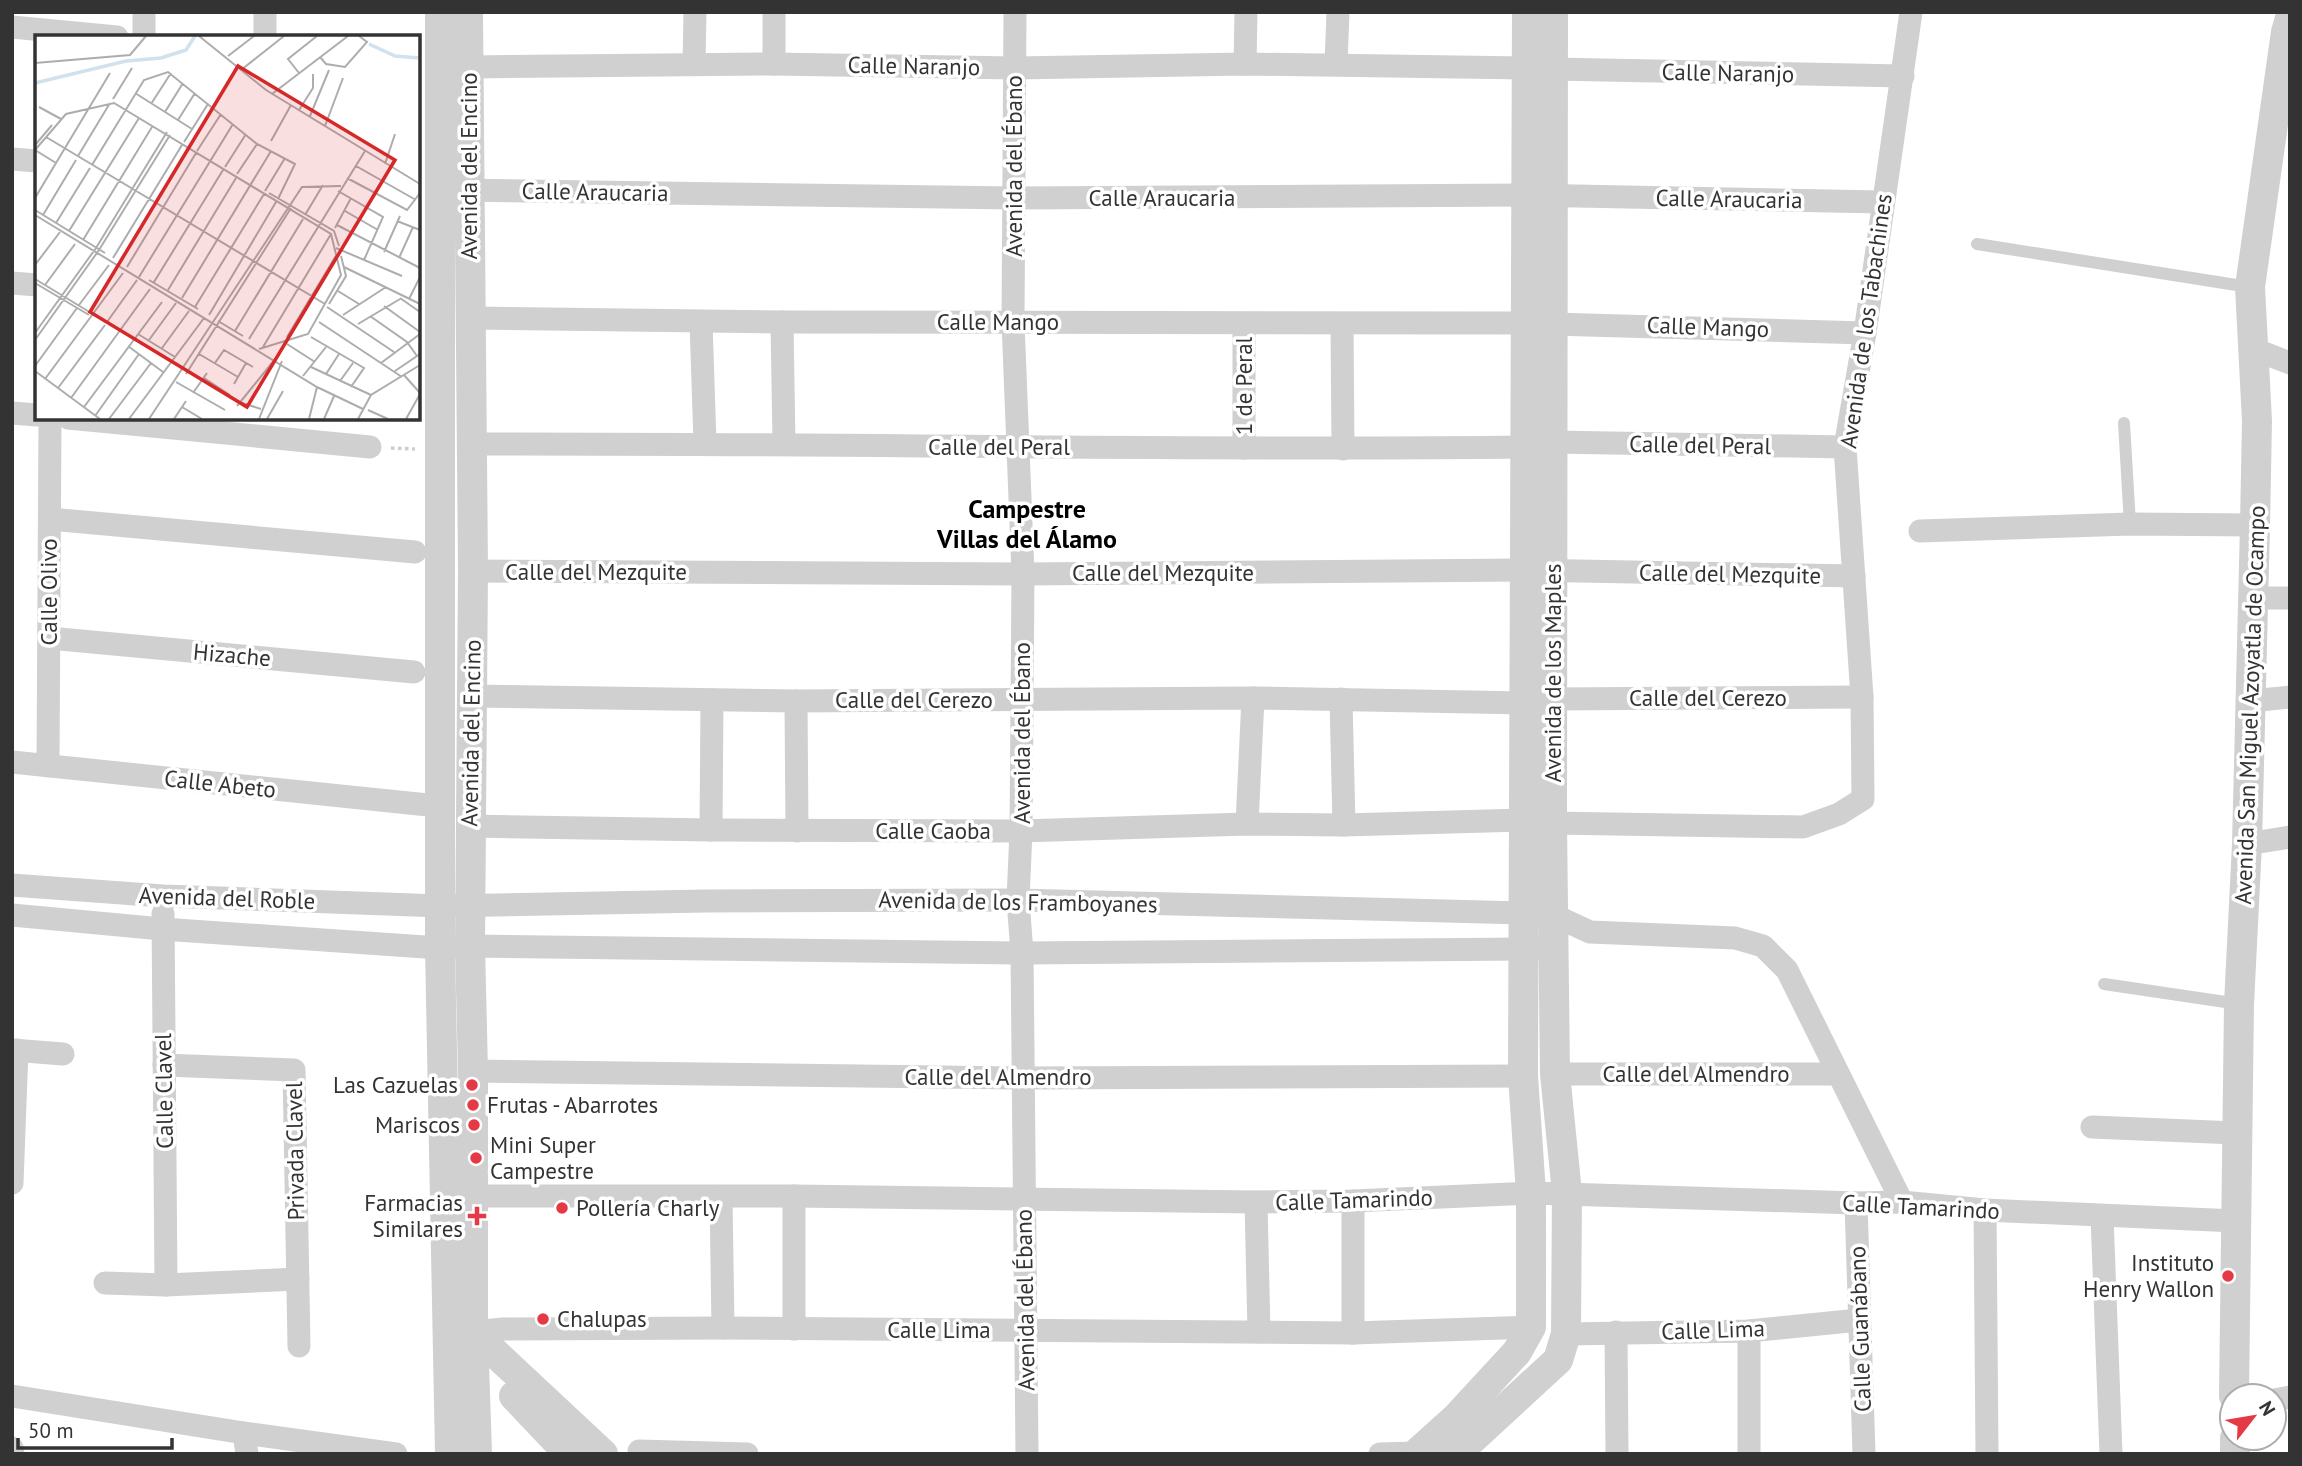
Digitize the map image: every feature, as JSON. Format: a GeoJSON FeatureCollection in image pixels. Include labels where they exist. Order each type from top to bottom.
{"type":"FeatureCollection","features":[{"type":"Feature","properties":{"kind":"street"},"geometry":{"type":"LineString","coordinates":[[144,12],[144,35]]}},
{"type":"Feature","properties":{"kind":"street"},"geometry":{"type":"LineString","coordinates":[[265,12],[265,35]]}},
{"type":"Feature","properties":{"kind":"street","name":"Avenida del Encino"},"geometry":{"type":"LineString","coordinates":[[440,12],[455,190],[471,318],[473,571],[470,826],[456,905]]}},
{"type":"Feature","properties":{"kind":"street","name":"Avenida del Encino"},"geometry":{"type":"LineString","coordinates":[[468,12],[469,67],[455,190],[441,450],[456,905],[460,1331],[477,1454]]}},
{"type":"Feature","properties":{"kind":"street"},"geometry":{"type":"LineString","coordinates":[[694,64],[695,12]]}},
{"type":"Feature","properties":{"kind":"street"},"geometry":{"type":"LineString","coordinates":[[774,12],[774,64]]}},
{"type":"Feature","properties":{"kind":"street","name":"Avenida del Ébano"},"geometry":{"type":"LineString","coordinates":[[1015,12],[1013,322],[1023,574],[1018,900],[1022,953],[1027,1454]]}},
{"type":"Feature","properties":{"kind":"street"},"geometry":{"type":"LineString","coordinates":[[1245,64],[1247,12]]}},
{"type":"Feature","properties":{"kind":"street"},"geometry":{"type":"LineString","coordinates":[[1336,64],[1338,12]]}},
{"type":"Feature","properties":{"kind":"street","name":"Avenida de los Maples"},"geometry":{"type":"LineString","coordinates":[[1527,12],[1540,68],[1555,197],[1539,323]]}},
{"type":"Feature","properties":{"kind":"street","name":"Avenida de los Maples"},"geometry":{"type":"LineString","coordinates":[[1553,12],[1540,68],[1525,195],[1539,323],[1540,701],[1552,823],[1555,1074],[1567,1193],[1566,1334]]}},
{"type":"Feature","properties":{"kind":"street","name":"Avenida de los Tabachines"},"geometry":{"type":"LineString","coordinates":[[1552,823],[1803,827],[1839,814],[1863,799],[1862,697],[1845,447],[1865,333],[1911,12]]}},
{"type":"Feature","properties":{"kind":"street"},"geometry":{"type":"LineString","coordinates":[[12,27],[96,35]]}},
{"type":"Feature","properties":{"kind":"street","name":"Avenida San Miguel Azoyatla de Ocampo"},"geometry":{"type":"LineString","coordinates":[[2234,1382],[2239,1004],[2247,844],[2257,421],[2251,348],[2250,287],[2288,28]]}},
{"type":"Feature","properties":{"kind":"street","name":"Calle Naranjo"},"geometry":{"type":"LineString","coordinates":[[469,67],[774,64],[1015,68],[1336,64],[1903,76]]}},
{"type":"Feature","properties":{"kind":"street"},"geometry":{"type":"LineString","coordinates":[[12,159],[35,161]]}},
{"type":"Feature","properties":{"kind":"street","name":"Calle Araucaria"},"geometry":{"type":"LineString","coordinates":[[455,190],[1014,198],[1525,195],[1882,202]]}},
{"type":"Feature","properties":{"kind":"street"},"geometry":{"type":"LineString","coordinates":[[12,283],[35,285]]}},
{"type":"Feature","properties":{"kind":"street","name":"Calle Mango"},"geometry":{"type":"LineString","coordinates":[[471,318],[782,322],[1539,323],[1865,333]]}},
{"type":"Feature","properties":{"kind":"street"},"geometry":{"type":"LineString","coordinates":[[702,321],[705,443]]}},
{"type":"Feature","properties":{"kind":"street"},"geometry":{"type":"LineString","coordinates":[[782,322],[784,444]]}},
{"type":"Feature","properties":{"kind":"street","name":"1 de Peral"},"geometry":{"type":"LineString","coordinates":[[1244,324],[1244,448]]}},
{"type":"Feature","properties":{"kind":"street"},"geometry":{"type":"LineString","coordinates":[[1342,324],[1343,449]]}},
{"type":"Feature","properties":{"kind":"street"},"geometry":{"type":"LineString","coordinates":[[2251,348],[2290,363]]}},
{"type":"Feature","properties":{"kind":"street"},"geometry":{"type":"LineString","coordinates":[[12,413],[35,415]]}},
{"type":"Feature","properties":{"kind":"street","name":"Calle Olivo"},"geometry":{"type":"LineString","coordinates":[[48,766],[50,420]]}},
{"type":"Feature","properties":{"kind":"street"},"geometry":{"type":"LineString","coordinates":[[108,420],[266,428],[370,447]]}},
{"type":"Feature","properties":{"kind":"street","name":"Calle del Peral"},"geometry":{"type":"LineString","coordinates":[[472,444],[705,443],[1343,449],[1540,444],[1845,447]]}},
{"type":"Feature","properties":{"kind":"street"},"geometry":{"type":"LineString","coordinates":[[50,519],[415,552]]}},
{"type":"Feature","properties":{"kind":"street"},"geometry":{"type":"LineString","coordinates":[[1920,531],[2130,524],[2255,525]]}},
{"type":"Feature","properties":{"kind":"street","name":"Calle del Mezquite"},"geometry":{"type":"LineString","coordinates":[[473,571],[1023,574],[1538,571],[1854,576]]}},
{"type":"Feature","properties":{"kind":"street"},"geometry":{"type":"LineString","coordinates":[[2252,598],[2290,598]]}},
{"type":"Feature","properties":{"kind":"street","name":"Hizache"},"geometry":{"type":"LineString","coordinates":[[49,638],[414,672]]}},
{"type":"Feature","properties":{"kind":"street","name":"Calle del Cerezo"},"geometry":{"type":"LineString","coordinates":[[471,696],[796,701],[1253,698],[1540,701],[1862,697]]}},
{"type":"Feature","properties":{"kind":"street"},"geometry":{"type":"LineString","coordinates":[[2251,701],[2290,697]]}},
{"type":"Feature","properties":{"kind":"street"},"geometry":{"type":"LineString","coordinates":[[1247,824],[1253,698]]}},
{"type":"Feature","properties":{"kind":"street"},"geometry":{"type":"LineString","coordinates":[[1341,699],[1344,825]]}},
{"type":"Feature","properties":{"kind":"street"},"geometry":{"type":"LineString","coordinates":[[711,830],[712,700]]}},
{"type":"Feature","properties":{"kind":"street"},"geometry":{"type":"LineString","coordinates":[[796,701],[797,831]]}},
{"type":"Feature","properties":{"kind":"street","name":"Avenida de los Maples"},"geometry":{"type":"LineString","coordinates":[[1531,1327],[1531,1193],[1522,1076],[1522,820],[1540,701]]}},
{"type":"Feature","properties":{"kind":"street","name":"Calle Abeto"},"geometry":{"type":"LineString","coordinates":[[12,762],[428,805]]}},
{"type":"Feature","properties":{"kind":"street","name":"Calle Caoba"},"geometry":{"type":"LineString","coordinates":[[470,826],[1021,831],[1522,820]]}},
{"type":"Feature","properties":{"kind":"street"},"geometry":{"type":"LineString","coordinates":[[2247,844],[2290,837]]}},
{"type":"Feature","properties":{"kind":"street","name":"Avenida del Roble"},"geometry":{"type":"LineString","coordinates":[[12,885],[163,896],[456,905]]}},
{"type":"Feature","properties":{"kind":"street","name":"Calle Clavel"},"geometry":{"type":"LineString","coordinates":[[163,896],[166,1285]]}},
{"type":"Feature","properties":{"kind":"street","name":"Avenida de los Framboyanes"},"geometry":{"type":"LineString","coordinates":[[456,905],[1018,900],[1523,913],[1553,915],[1590,932],[1735,938],[1763,946],[1787,970],[1902,1202]]}},
{"type":"Feature","properties":{"kind":"street","name":"Avenida del Roble"},"geometry":{"type":"LineString","coordinates":[[12,915],[162,929],[455,947]]}},
{"type":"Feature","properties":{"kind":"street","name":"Avenida de los Framboyanes"},"geometry":{"type":"LineString","coordinates":[[455,947],[1022,953],[1522,950],[1553,947],[1590,932]]}},
{"type":"Feature","properties":{"kind":"street","name":"Avenida del Encino"},"geometry":{"type":"LineString","coordinates":[[450,1454],[472,1196],[472,1071],[455,947]]}},
{"type":"Feature","properties":{"kind":"street"},"geometry":{"type":"LineString","coordinates":[[12,1183],[15,1050],[63,1054]]}},
{"type":"Feature","properties":{"kind":"street","name":"Privada Clavel"},"geometry":{"type":"LineString","coordinates":[[164,1065],[294,1070],[299,1346]]}},
{"type":"Feature","properties":{"kind":"street","name":"Calle del Almendro"},"geometry":{"type":"LineString","coordinates":[[472,1071],[1023,1078],[1522,1076]]}},
{"type":"Feature","properties":{"kind":"street","name":"Calle del Almendro"},"geometry":{"type":"LineString","coordinates":[[1555,1074],[1838,1074]]}},
{"type":"Feature","properties":{"kind":"street"},"geometry":{"type":"LineString","coordinates":[[2092,1126],[2236,1133]]}},
{"type":"Feature","properties":{"kind":"street","name":"Calle Tamarindo"},"geometry":{"type":"LineString","coordinates":[[472,1196],[794,1196],[1256,1202],[1567,1193],[1856,1203],[1902,1202],[1985,1210],[2236,1221]]}},
{"type":"Feature","properties":{"kind":"street"},"geometry":{"type":"LineString","coordinates":[[794,1196],[794,1329]]}},
{"type":"Feature","properties":{"kind":"street"},"geometry":{"type":"LineString","coordinates":[[720,1197],[723,1328]]}},
{"type":"Feature","properties":{"kind":"street"},"geometry":{"type":"LineString","coordinates":[[1353,1201],[1353,1333]]}},
{"type":"Feature","properties":{"kind":"street"},"geometry":{"type":"LineString","coordinates":[[1256,1202],[1259,1332]]}},
{"type":"Feature","properties":{"kind":"street","name":"Calle Guanábano"},"geometry":{"type":"LineString","coordinates":[[1856,1203],[1864,1454]]}},
{"type":"Feature","properties":{"kind":"street"},"geometry":{"type":"LineString","coordinates":[[1985,1210],[1987,1454]]}},
{"type":"Feature","properties":{"kind":"street"},"geometry":{"type":"LineString","coordinates":[[2102,1216],[2111,1454]]}},
{"type":"Feature","properties":{"kind":"street"},"geometry":{"type":"LineString","coordinates":[[105,1283],[166,1285],[298,1279]]}},
{"type":"Feature","properties":{"kind":"street","name":"Calle Lima"},"geometry":{"type":"LineString","coordinates":[[1566,1334],[1749,1331],[1860,1320]]}},
{"type":"Feature","properties":{"kind":"street"},"geometry":{"type":"LineString","coordinates":[[1465,1440],[1531,1327]]}},
{"type":"Feature","properties":{"kind":"street","name":"Calle Lima"},"geometry":{"type":"LineString","coordinates":[[460,1331],[723,1328],[1353,1333],[1531,1327]]}},
{"type":"Feature","properties":{"kind":"street"},"geometry":{"type":"LineString","coordinates":[[460,1331],[569,1454]]}},
{"type":"Feature","properties":{"kind":"street"},"geometry":{"type":"LineString","coordinates":[[460,1331],[603,1454]]}},
{"type":"Feature","properties":{"kind":"street"},"geometry":{"type":"LineString","coordinates":[[1749,1331],[1749,1454]]}},
{"type":"Feature","properties":{"kind":"street"},"geometry":{"type":"LineString","coordinates":[[1616,1332],[1617,1454]]}},
{"type":"Feature","properties":{"kind":"street"},"geometry":{"type":"LineString","coordinates":[[1380,1454],[1416,1453],[1465,1440],[1558,1360],[1566,1334]]}},
{"type":"Feature","properties":{"kind":"street"},"geometry":{"type":"LineString","coordinates":[[12,1396],[246,1443],[396,1454]]}},
{"type":"Feature","properties":{"kind":"street"},"geometry":{"type":"LineString","coordinates":[[12,1448],[13,1454]]}},
{"type":"Feature","properties":{"kind":"street"},"geometry":{"type":"LineString","coordinates":[[639,1451],[747,1454]]}},
{"type":"Feature","properties":{"kind":"lane"},"geometry":{"type":"LineString","coordinates":[[1977,244],[2250,287]]}},
{"type":"Feature","properties":{"kind":"lane"},"geometry":{"type":"LineString","coordinates":[[2124,423],[2130,524]]}},
{"type":"Feature","properties":{"kind":"lane"},"geometry":{"type":"LineString","coordinates":[[2104,984],[2239,1004]]}},
{"type":"Feature","properties":{"kind":"path"},"geometry":{"type":"LineString","coordinates":[[370,447],[441,450]]}},
{"type":"Feature","properties":{"kind":"place","name":"Las Cazuelas"},"geometry":{"type":"Point","coordinates":[472,1085]}},
{"type":"Feature","properties":{"kind":"place","name":"Frutas - Abarrotes"},"geometry":{"type":"Point","coordinates":[473,1105]}},
{"type":"Feature","properties":{"kind":"place","name":"Mariscos"},"geometry":{"type":"Point","coordinates":[474,1125]}},
{"type":"Feature","properties":{"kind":"place","name":"Mini Super Campestre"},"geometry":{"type":"Point","coordinates":[476,1158]}},
{"type":"Feature","properties":{"kind":"place","name":"Pollería Charly"},"geometry":{"type":"Point","coordinates":[562,1208]}},
{"type":"Feature","properties":{"kind":"place","name":"Farmacias Similares"},"geometry":{"type":"Point","coordinates":[477,1216]}},
{"type":"Feature","properties":{"kind":"place","name":"Instituto Henry Wallon"},"geometry":{"type":"Point","coordinates":[2228,1276]}},
{"type":"Feature","properties":{"kind":"place","name":"Chalupas"},"geometry":{"type":"Point","coordinates":[543,1319]}},
{"type":"Feature","properties":{"kind":"district","name":"Campestre Villas del Álamo"},"geometry":{"type":"Point","coordinates":[1027,524]}}]}
